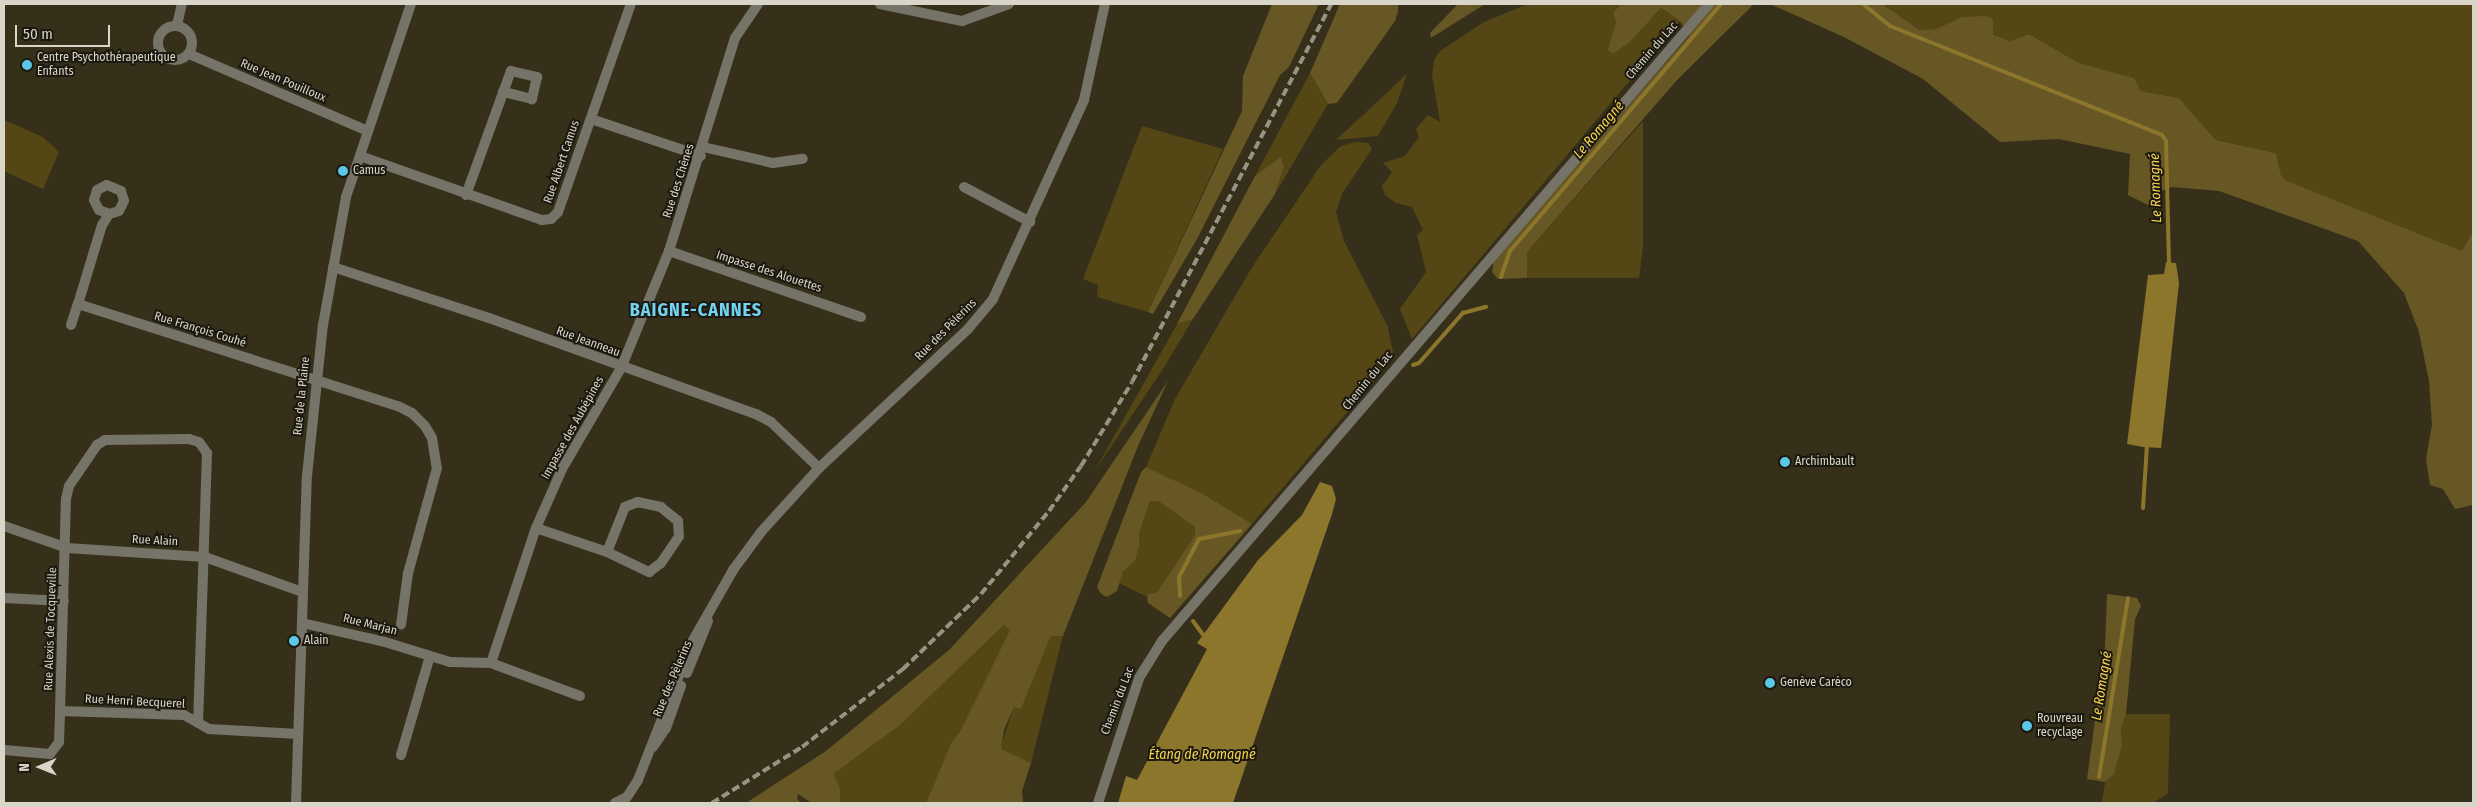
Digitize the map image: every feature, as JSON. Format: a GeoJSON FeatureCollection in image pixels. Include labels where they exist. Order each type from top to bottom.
{"type":"FeatureCollection","features":[{"type":"Feature","properties":{"kind":"street"},"geometry":{"type":"LineString","coordinates":[[182,4],[177,25],[190,34],[193,44],[188,54]]}},
{"type":"Feature","properties":{"kind":"street","name":"Rue de la Plaine"},"geometry":{"type":"LineString","coordinates":[[296,803],[302,592],[315,379],[342,213],[411,4]]}},
{"type":"Feature","properties":{"kind":"street","name":"Rue Albert Camus"},"geometry":{"type":"LineString","coordinates":[[360,156],[466,195],[542,220],[551,219],[558,212],[631,4]]}},
{"type":"Feature","properties":{"kind":"street","name":"Rue des Chênes"},"geometry":{"type":"LineString","coordinates":[[621,368],[669,251],[736,38],[758,4]]}},
{"type":"Feature","properties":{"kind":"street"},"geometry":{"type":"LineString","coordinates":[[880,4],[962,21],[1008,4]]}},
{"type":"Feature","properties":{"kind":"street","name":"Rue des Pèlerins"},"geometry":{"type":"LineString","coordinates":[[615,803],[631,793],[651,750],[665,706],[692,642],[738,563],[819,468],[982,315],[1030,222],[1084,100],[1105,4]]}},
{"type":"Feature","properties":{"kind":"street","name":"Chemin du Lac"},"geometry":{"type":"LineString","coordinates":[[1098,803],[1136,685],[1162,641],[1709,4]]}},
{"type":"Feature","properties":{"kind":"street","name":"Rue Jean Pouilloux"},"geometry":{"type":"LineString","coordinates":[[177,25],[161,32],[159,49],[172,60],[188,54],[368,131]]}},
{"type":"Feature","properties":{"kind":"street"},"geometry":{"type":"LineString","coordinates":[[466,195],[503,92]]}},
{"type":"Feature","properties":{"kind":"street"},"geometry":{"type":"LineString","coordinates":[[591,119],[702,151],[773,163],[803,160]]}},
{"type":"Feature","properties":{"kind":"street"},"geometry":{"type":"LineString","coordinates":[[964,187],[1030,222]]}},
{"type":"Feature","properties":{"kind":"street"},"geometry":{"type":"LineString","coordinates":[[71,325],[102,226],[109,214]]}},
{"type":"Feature","properties":{"kind":"street","name":"Impasse des Alouettes"},"geometry":{"type":"LineString","coordinates":[[669,251],[861,317]]}},
{"type":"Feature","properties":{"kind":"street","name":"Rue Jeanneau"},"geometry":{"type":"LineString","coordinates":[[333,267],[489,318],[621,368],[756,414],[771,422],[819,468]]}},
{"type":"Feature","properties":{"kind":"street","name":"Rue François Couhé"},"geometry":{"type":"LineString","coordinates":[[78,304],[398,406],[412,413],[432,438],[437,468],[408,573],[401,626]]}},
{"type":"Feature","properties":{"kind":"street","name":"Impasse des Aubépines"},"geometry":{"type":"LineString","coordinates":[[491,663],[536,528],[562,469],[621,368]]}},
{"type":"Feature","properties":{"kind":"street","name":"Rue Alexis de Tocqueville"},"geometry":{"type":"LineString","coordinates":[[60,711],[66,498],[69,486],[97,445],[114,437],[189,439],[199,442],[206,453],[198,723]]}},
{"type":"Feature","properties":{"kind":"street"},"geometry":{"type":"LineString","coordinates":[[536,528],[606,552],[648,572],[661,563],[679,536],[678,521],[661,507],[638,502],[625,507],[606,552]]}},
{"type":"Feature","properties":{"kind":"street","name":"Rue Alain"},"geometry":{"type":"LineString","coordinates":[[4,526],[66,548],[204,557],[302,592]]}},
{"type":"Feature","properties":{"kind":"street"},"geometry":{"type":"LineString","coordinates":[[4,598],[64,601]]}},
{"type":"Feature","properties":{"kind":"street","name":"Rue Marjan"},"geometry":{"type":"LineString","coordinates":[[302,623],[385,642],[450,662],[491,663],[580,696]]}},
{"type":"Feature","properties":{"kind":"street"},"geometry":{"type":"LineString","coordinates":[[401,756],[430,656]]}},
{"type":"Feature","properties":{"kind":"street"},"geometry":{"type":"LineString","coordinates":[[4,750],[50,754],[59,742],[60,711]]}},
{"type":"Feature","properties":{"kind":"street","name":"Rue Henri Becquerel"},"geometry":{"type":"LineString","coordinates":[[60,711],[184,715],[209,729],[298,734]]}},
{"type":"Feature","properties":{"kind":"shaded area"},"geometry":{"type":"Polygon","coordinates":[[[1272,4],[1319,4],[1289,67],[1280,75],[1197,239],[1153,314],[1148,312],[1242,111],[1243,76],[1272,4]]]}},
{"type":"Feature","properties":{"kind":"shaded area"},"geometry":{"type":"Polygon","coordinates":[[[1340,4],[1398,4],[1398,12],[1395,21],[1337,103],[1328,104],[1310,73],[1340,4]]]}},
{"type":"Feature","properties":{"kind":"shaded area"},"geometry":{"type":"Polygon","coordinates":[[[1458,4],[1485,4],[1431,38],[1430,33],[1458,4]]]}},
{"type":"Feature","properties":{"kind":"shaded area"},"geometry":{"type":"Polygon","coordinates":[[[1528,4],[1621,4],[1613,13],[1616,22],[1609,50],[1632,40],[1661,8],[1680,21],[1412,339],[1400,309],[1426,272],[1417,235],[1423,230],[1412,207],[1396,203],[1385,195],[1382,186],[1392,172],[1383,163],[1405,156],[1419,137],[1416,129],[1428,115],[1440,122],[1432,75],[1434,60],[1440,51],[1484,22],[1528,4]]]}},
{"type":"Feature","properties":{"kind":"shaded area"},"geometry":{"type":"Polygon","coordinates":[[[1621,4],[1754,4],[1678,79],[1527,252],[1527,278],[1498,279],[1492,272],[1494,260],[1689,36],[1680,21],[1661,8],[1632,40],[1613,54],[1608,50],[1616,22],[1613,13],[1621,4]]]}},
{"type":"Feature","properties":{"kind":"shaded area"},"geometry":{"type":"Polygon","coordinates":[[[1770,4],[1882,4],[1920,30],[1936,29],[1961,17],[1986,16],[1993,19],[1993,34],[2010,41],[2029,34],[2079,63],[2134,78],[2141,91],[2179,98],[2216,140],[2276,153],[2281,175],[2287,181],[2462,251],[2473,231],[2473,505],[2455,509],[2443,489],[2430,485],[2426,459],[2432,425],[2429,381],[2419,332],[2404,293],[2358,241],[2219,191],[2172,187],[2151,195],[2150,206],[2128,195],[2130,154],[2059,139],[2000,142],[1923,79],[1844,37],[1770,4]]]}},
{"type":"Feature","properties":{"kind":"shaded area"},"geometry":{"type":"Polygon","coordinates":[[[1882,4],[2473,4],[2473,231],[2462,251],[2286,181],[2281,175],[2276,153],[2216,140],[2179,98],[2141,91],[2134,78],[2079,63],[2029,34],[2010,41],[1992,33],[1993,19],[1961,17],[1936,29],[1920,30],[1882,4]]]}},
{"type":"Feature","properties":{"kind":"shaded area"},"geometry":{"type":"Polygon","coordinates":[[[1310,73],[1328,104],[1275,194],[1284,167],[1281,158],[1255,176],[1310,73]]]}},
{"type":"Feature","properties":{"kind":"shaded area"},"geometry":{"type":"Polygon","coordinates":[[[1407,74],[1397,103],[1378,136],[1336,140],[1407,74]]]}},
{"type":"Feature","properties":{"kind":"shaded area"},"geometry":{"type":"Polygon","coordinates":[[[4,120],[43,137],[59,152],[43,189],[4,171],[4,120]]]}},
{"type":"Feature","properties":{"kind":"shaded area"},"geometry":{"type":"Polygon","coordinates":[[[1643,121],[1643,247],[1639,278],[1527,278],[1527,252],[1643,121]]]}},
{"type":"Feature","properties":{"kind":"shaded area"},"geometry":{"type":"Polygon","coordinates":[[[1142,126],[1223,149],[1148,312],[1097,297],[1098,285],[1083,279],[1142,126]]]}},
{"type":"Feature","properties":{"kind":"shaded area"},"geometry":{"type":"Polygon","coordinates":[[[1355,142],[1368,143],[1372,149],[1343,192],[1336,212],[1344,241],[1388,327],[1394,357],[1252,524],[1202,493],[1146,467],[1175,399],[1251,269],[1321,165],[1341,146],[1355,142]]]}},
{"type":"Feature","properties":{"kind":"shaded area"},"geometry":{"type":"Polygon","coordinates":[[[1281,157],[1284,167],[1275,194],[1193,319],[1177,324],[1255,176],[1281,157]]]}},
{"type":"Feature","properties":{"kind":"shaded area"},"geometry":{"type":"Polygon","coordinates":[[[1193,319],[1163,369],[1094,472],[1177,324],[1193,319]]]}},
{"type":"Feature","properties":{"kind":"shaded area"},"geometry":{"type":"Polygon","coordinates":[[[1168,381],[1138,446],[1063,636],[1051,636],[1021,709],[1014,707],[1004,730],[1001,749],[1031,763],[1022,791],[1023,803],[926,803],[951,743],[960,731],[1010,630],[1004,625],[899,726],[833,774],[840,788],[840,803],[812,803],[798,794],[797,799],[801,803],[746,803],[826,751],[949,650],[1086,502],[1168,381]]]}},
{"type":"Feature","properties":{"kind":"shaded area"},"geometry":{"type":"Polygon","coordinates":[[[1146,467],[1202,493],[1252,524],[1170,618],[1148,603],[1147,597],[1148,594],[1157,592],[1195,535],[1195,527],[1158,501],[1150,501],[1139,534],[1140,544],[1135,561],[1123,572],[1117,591],[1107,597],[1101,594],[1097,587],[1141,472],[1146,467]]]}},
{"type":"Feature","properties":{"kind":"shaded area"},"geometry":{"type":"Polygon","coordinates":[[[1150,501],[1158,501],[1195,527],[1195,535],[1157,592],[1148,594],[1147,597],[1119,583],[1123,572],[1135,561],[1140,544],[1139,534],[1150,501]]]}},
{"type":"Feature","properties":{"kind":"shaded area"},"geometry":{"type":"Polygon","coordinates":[[[2107,594],[2137,598],[2141,606],[2135,619],[2126,714],[2121,728],[2122,746],[2114,774],[2105,782],[2087,779],[2105,647],[2107,594]]]}},
{"type":"Feature","properties":{"kind":"shaded area"},"geometry":{"type":"Polygon","coordinates":[[[1004,625],[1010,630],[960,731],[951,743],[926,803],[840,803],[840,788],[832,774],[899,726],[1004,625]]]}},
{"type":"Feature","properties":{"kind":"shaded area"},"geometry":{"type":"Polygon","coordinates":[[[1051,636],[1063,636],[1031,763],[1000,749],[1014,706],[1021,709],[1051,636]]]}},
{"type":"Feature","properties":{"kind":"shaded area"},"geometry":{"type":"Polygon","coordinates":[[[2126,714],[2170,714],[2168,793],[2153,803],[2102,803],[2105,782],[2114,774],[2122,746],[2121,728],[2126,714]]]}},
{"type":"Feature","properties":{"kind":"water"},"geometry":{"type":"Polygon","coordinates":[[[2166,262],[2176,263],[2179,283],[2161,448],[2143,447],[2127,444],[2148,275],[2164,274],[2166,262]]]}},
{"type":"Feature","properties":{"kind":"water","name":"Étang de Romagné"},"geometry":{"type":"Polygon","coordinates":[[[1320,482],[1332,486],[1336,499],[1332,514],[1233,803],[1118,803],[1126,776],[1137,780],[1207,649],[1197,643],[1258,560],[1302,515],[1320,482]]]}},
{"type":"Feature","properties":{"kind":"waterway","name":"Le Romagné"},"geometry":{"type":"LineString","coordinates":[[1501,277],[1510,251],[1721,4]]}},
{"type":"Feature","properties":{"kind":"waterway","name":"Le Romagné"},"geometry":{"type":"LineString","coordinates":[[1863,4],[1890,26],[2162,135],[2166,141],[2169,266]]}},
{"type":"Feature","properties":{"kind":"waterway","name":"Le Romagné"},"geometry":{"type":"LineString","coordinates":[[1413,365],[1419,363],[1463,313],[1486,307]]}},
{"type":"Feature","properties":{"kind":"waterway","name":"Le Romagné"},"geometry":{"type":"LineString","coordinates":[[2143,508],[2147,444]]}},
{"type":"Feature","properties":{"kind":"waterway","name":"Le Romagné"},"geometry":{"type":"LineString","coordinates":[[1180,596],[1179,577],[1199,539],[1240,531]]}},
{"type":"Feature","properties":{"kind":"waterway","name":"Le Romagné"},"geometry":{"type":"LineString","coordinates":[[2099,777],[2128,598]]}},
{"type":"Feature","properties":{"kind":"waterway","name":"Le Romagné"},"geometry":{"type":"LineString","coordinates":[[1193,621],[1203,635]]}},
{"type":"Feature","properties":{"kind":"railway"},"geometry":{"type":"LineString","coordinates":[[712,803],[802,747],[903,669],[981,594],[1049,511],[1081,466],[1132,382],[1331,4]]}},
{"type":"Feature","properties":{"kind":"place","name":"Centre Psychothérapeutique Enfants"},"geometry":{"type":"Point","coordinates":[27,65]}},
{"type":"Feature","properties":{"kind":"place","name":"Camus"},"geometry":{"type":"Point","coordinates":[343,171]}},
{"type":"Feature","properties":{"kind":"place","name":"Archimbault"},"geometry":{"type":"Point","coordinates":[1785,462]}},
{"type":"Feature","properties":{"kind":"place","name":"Alain"},"geometry":{"type":"Point","coordinates":[294,641]}},
{"type":"Feature","properties":{"kind":"place","name":"Genève Caréco"},"geometry":{"type":"Point","coordinates":[1770,683]}},
{"type":"Feature","properties":{"kind":"place","name":"Rouvreau recyclage"},"geometry":{"type":"Point","coordinates":[2027,726]}},
{"type":"Feature","properties":{"kind":"district","name":"BAIGNE-CANNES"},"geometry":{"type":"Point","coordinates":[696,310]}}]}
